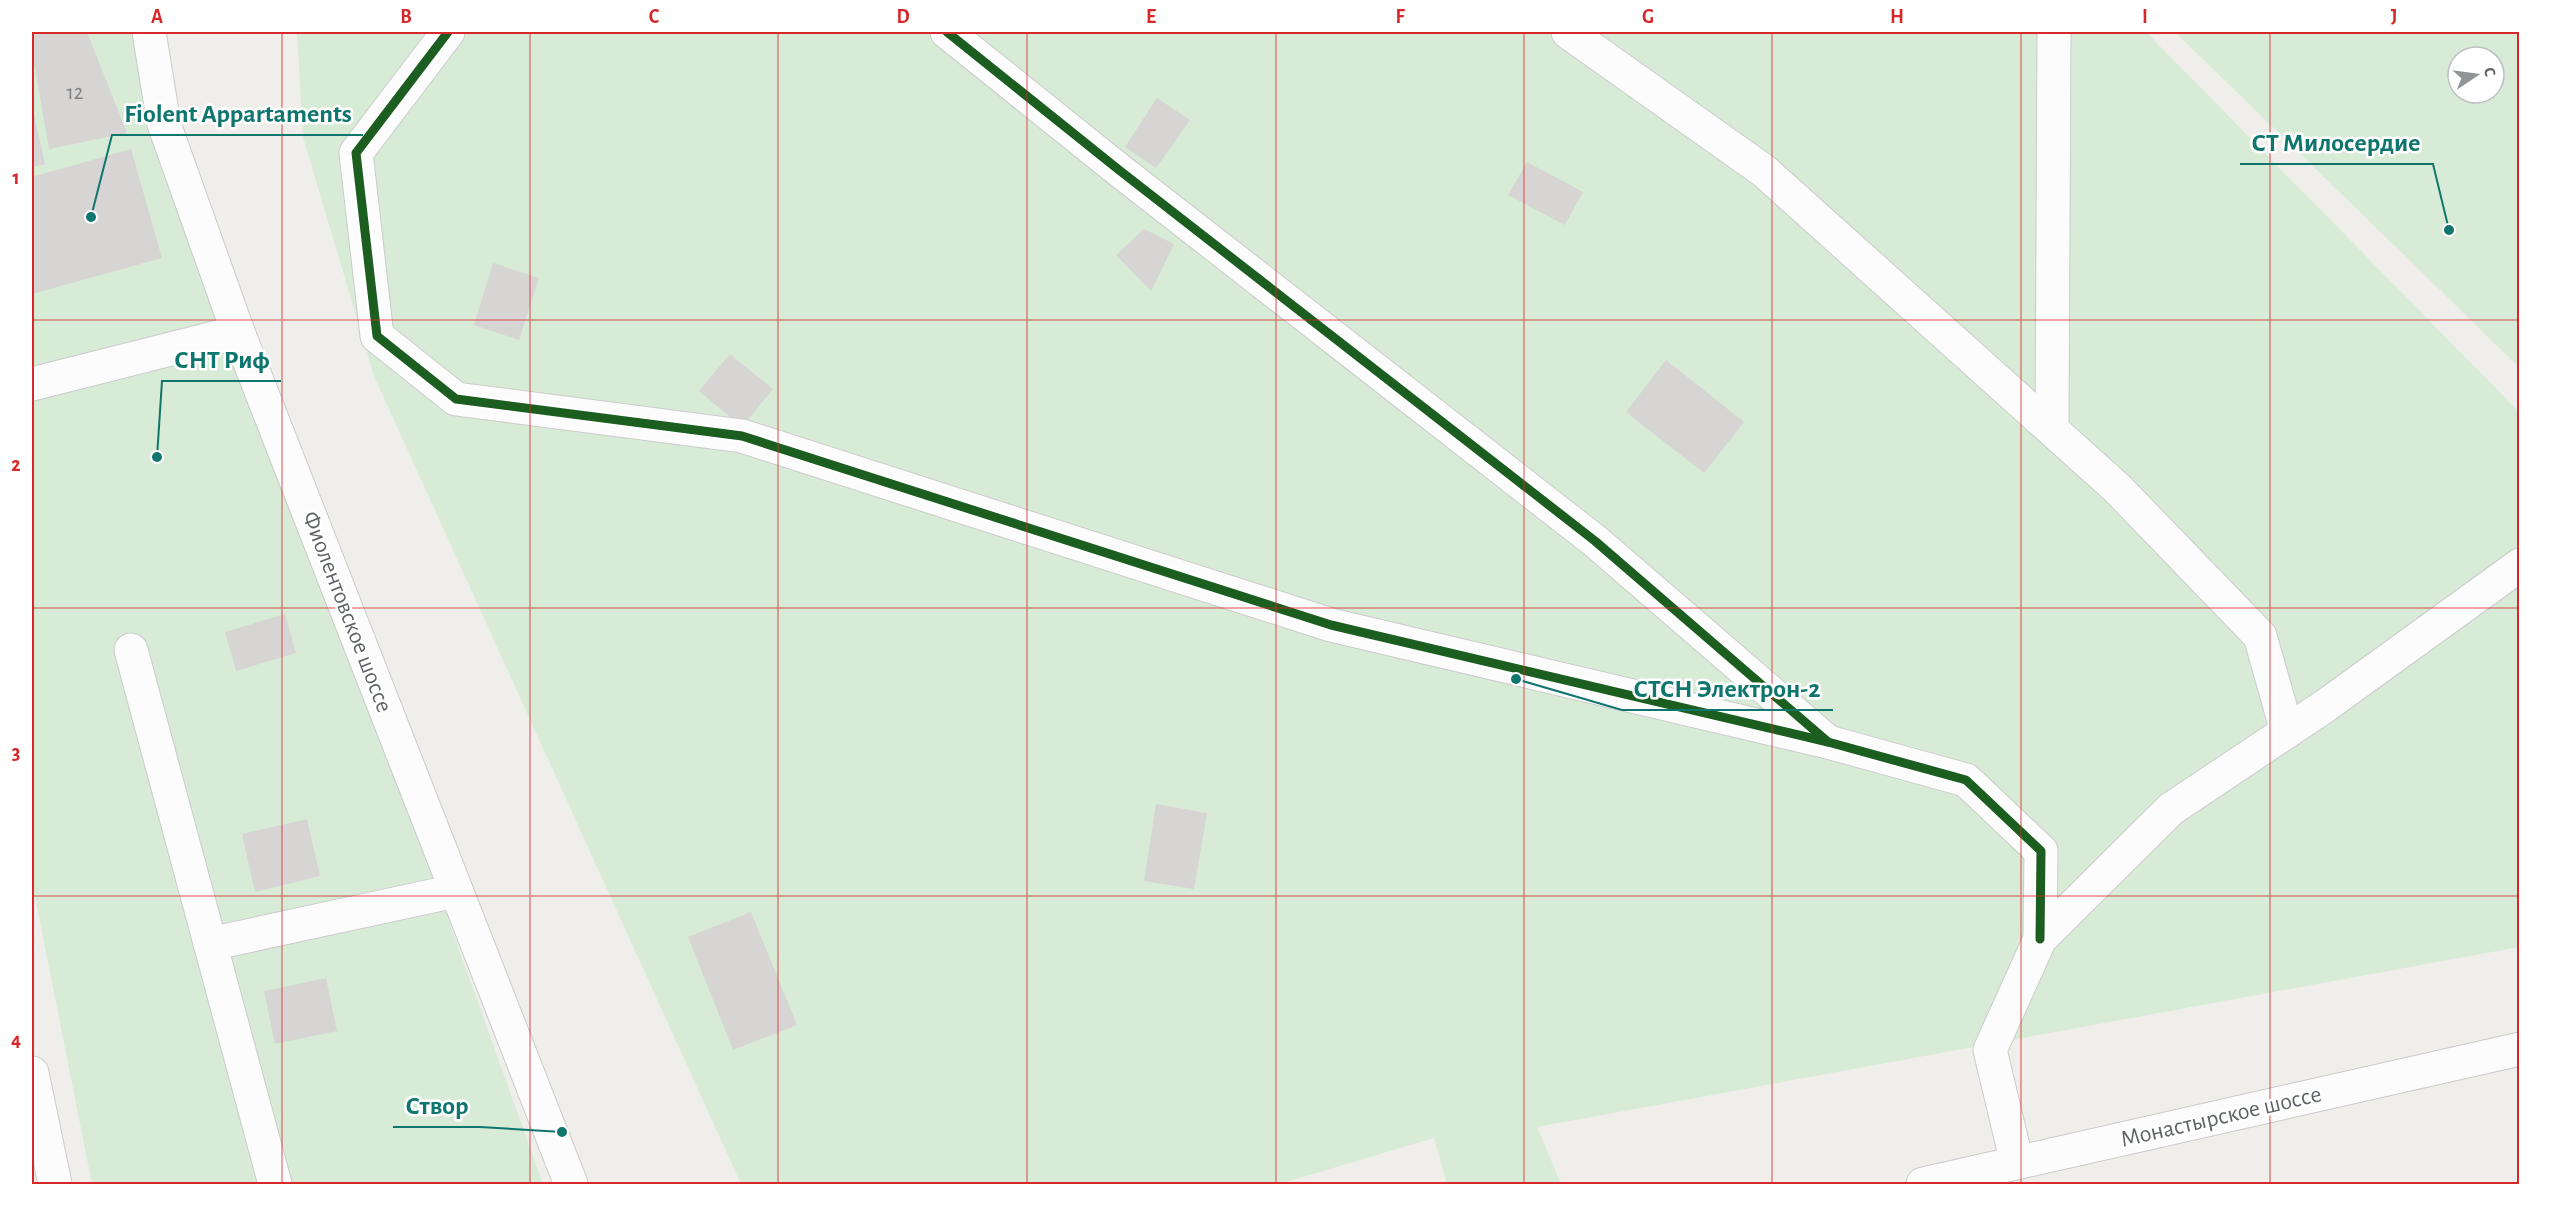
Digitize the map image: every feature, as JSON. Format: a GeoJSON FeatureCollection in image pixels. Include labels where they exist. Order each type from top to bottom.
{"type":"FeatureCollection","features":[{"type":"Feature","properties":{"kind":"street","name":"Фиолентовское шоссе"},"geometry":{"type":"LineString","coordinates":[[149,32],[164,124],[238,332],[571,1185]]}},
{"type":"Feature","properties":{"kind":"street"},"geometry":{"type":"LineString","coordinates":[[448,32],[356,153],[377,336],[456,399],[742,436],[1331,625],[1828,742],[1965,780],[2041,851],[2040,939]]}},
{"type":"Feature","properties":{"kind":"street"},"geometry":{"type":"LineString","coordinates":[[946,32],[1119,170],[1595,541],[1828,742]]}},
{"type":"Feature","properties":{"kind":"street"},"geometry":{"type":"LineString","coordinates":[[1568,32],[1764,171],[2117,488],[2260,636],[2287,731]]}},
{"type":"Feature","properties":{"kind":"street"},"geometry":{"type":"LineString","coordinates":[[2052,429],[2054,32]]}},
{"type":"Feature","properties":{"kind":"street"},"geometry":{"type":"LineString","coordinates":[[32,384],[238,332]]}},
{"type":"Feature","properties":{"kind":"street"},"geometry":{"type":"LineString","coordinates":[[2017,1163],[1990,1050],[2040,939],[2171,809],[2287,731],[2520,565]]}},
{"type":"Feature","properties":{"kind":"street"},"geometry":{"type":"LineString","coordinates":[[131,650],[275,1185]]}},
{"type":"Feature","properties":{"kind":"street"},"geometry":{"type":"LineString","coordinates":[[210,944],[455,891]]}},
{"type":"Feature","properties":{"kind":"street","name":"Монастырское шоссе"},"geometry":{"type":"LineString","coordinates":[[1923,1185],[2520,1049]]}},
{"type":"Feature","properties":{"kind":"street"},"geometry":{"type":"LineString","coordinates":[[32,1073],[55,1185]]}},
{"type":"Feature","properties":{"kind":"green space"},"geometry":{"type":"Polygon","coordinates":[[[32,32],[131,32],[543,1184],[92,1184],[32,882],[32,32]]]}},
{"type":"Feature","properties":{"kind":"green space"},"geometry":{"type":"Polygon","coordinates":[[[297,32],[2146,32],[2519,412],[2519,947],[1537,1127],[1561,1184],[1447,1184],[1434,1138],[1279,1184],[741,1184],[374,376],[303,137],[297,32]]]}},
{"type":"Feature","properties":{"kind":"green space"},"geometry":{"type":"Polygon","coordinates":[[[2175,32],[2519,32],[2519,367],[2175,32]]]}},
{"type":"Feature","properties":{"kind":"building"},"geometry":{"type":"Polygon","coordinates":[[[32,32],[87,32],[127,133],[49,149],[32,51],[32,32]]]}},
{"type":"Feature","properties":{"kind":"building"},"geometry":{"type":"Polygon","coordinates":[[[1157,98],[1190,120],[1156,168],[1125,147],[1157,98]]]}},
{"type":"Feature","properties":{"kind":"building"},"geometry":{"type":"Polygon","coordinates":[[[32,105],[45,164],[32,167],[32,105]]]}},
{"type":"Feature","properties":{"kind":"building"},"geometry":{"type":"Polygon","coordinates":[[[131,149],[162,258],[32,294],[32,177],[131,149]]]}},
{"type":"Feature","properties":{"kind":"building"},"geometry":{"type":"Polygon","coordinates":[[[1527,162],[1583,192],[1565,225],[1508,195],[1527,162]]]}},
{"type":"Feature","properties":{"kind":"building"},"geometry":{"type":"Polygon","coordinates":[[[1144,229],[1174,244],[1151,291],[1116,255],[1144,229]]]}},
{"type":"Feature","properties":{"kind":"building"},"geometry":{"type":"Polygon","coordinates":[[[493,263],[539,278],[519,340],[474,325],[493,263]]]}},
{"type":"Feature","properties":{"kind":"building"},"geometry":{"type":"Polygon","coordinates":[[[730,354],[773,389],[742,427],[699,391],[730,354]]]}},
{"type":"Feature","properties":{"kind":"building"},"geometry":{"type":"Polygon","coordinates":[[[1666,360],[1744,422],[1704,473],[1626,412],[1666,360]]]}},
{"type":"Feature","properties":{"kind":"building"},"geometry":{"type":"Polygon","coordinates":[[[285,614],[296,653],[236,671],[225,632],[285,614]]]}},
{"type":"Feature","properties":{"kind":"building"},"geometry":{"type":"Polygon","coordinates":[[[1156,804],[1207,813],[1194,889],[1144,881],[1156,804]]]}},
{"type":"Feature","properties":{"kind":"building"},"geometry":{"type":"Polygon","coordinates":[[[307,819],[320,876],[255,892],[242,834],[307,819]]]}},
{"type":"Feature","properties":{"kind":"building"},"geometry":{"type":"Polygon","coordinates":[[[751,912],[797,1025],[733,1050],[688,937],[751,912]]]}},
{"type":"Feature","properties":{"kind":"building"},"geometry":{"type":"Polygon","coordinates":[[[326,978],[337,1031],[275,1044],[264,991],[326,978]]]}},
{"type":"Feature","properties":{"kind":"cycle path"},"geometry":{"type":"LineString","coordinates":[[448,32],[356,153],[377,336],[456,399],[742,436],[1331,625],[1828,742]]}},
{"type":"Feature","properties":{"kind":"cycle path"},"geometry":{"type":"LineString","coordinates":[[947,32],[1119,170],[1595,541],[1828,742],[1966,780],[2041,851],[2040,939]]}},
{"type":"Feature","properties":{"kind":"place","name":"Fiolent Appartaments"},"geometry":{"type":"Point","coordinates":[91,217]}},
{"type":"Feature","properties":{"kind":"place","name":"СТ Милосердие"},"geometry":{"type":"Point","coordinates":[2449,230]}},
{"type":"Feature","properties":{"kind":"place","name":"СНТ Риф"},"geometry":{"type":"Point","coordinates":[157,457]}},
{"type":"Feature","properties":{"kind":"place","name":"СТСН Электрон-2"},"geometry":{"type":"Point","coordinates":[1516,679]}},
{"type":"Feature","properties":{"kind":"place","name":"Створ"},"geometry":{"type":"Point","coordinates":[562,1132]}}]}
